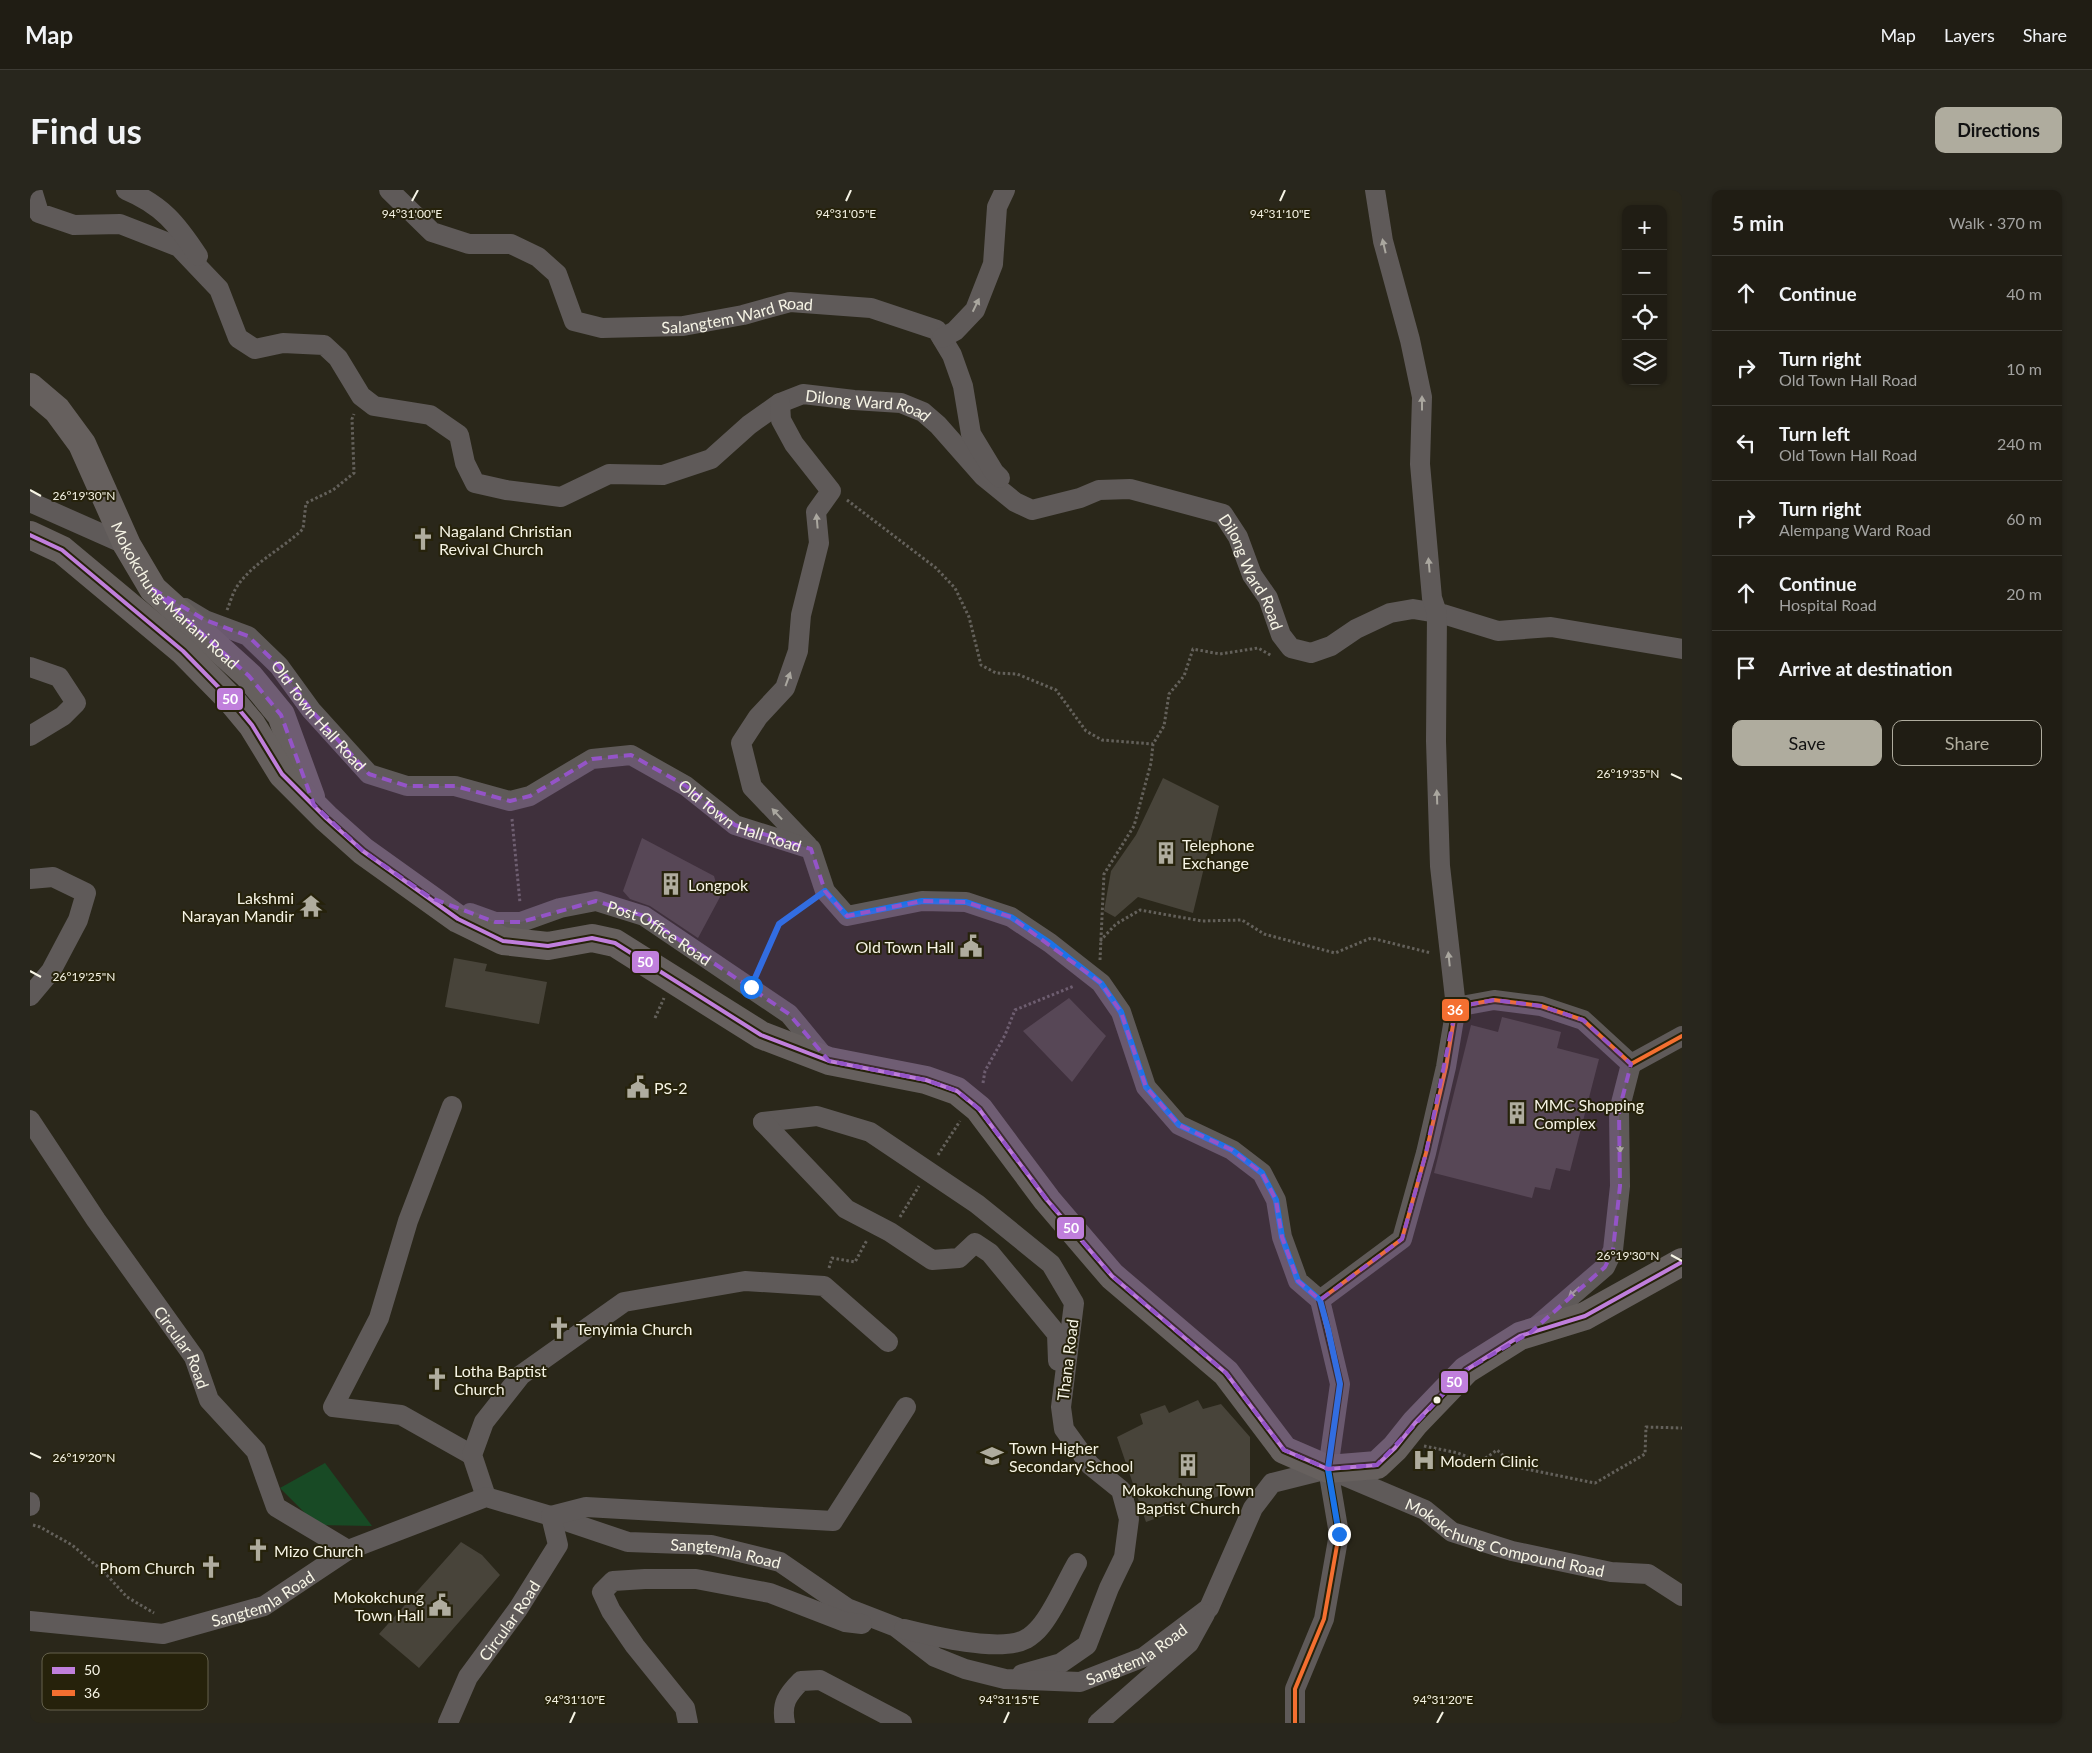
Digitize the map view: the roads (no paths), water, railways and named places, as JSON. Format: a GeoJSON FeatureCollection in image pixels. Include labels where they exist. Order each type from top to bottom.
{"type":"FeatureCollection","features":[{"type":"Feature","properties":{"kind":"highway","name":"Mokokchung-Mariani Road"},"geometry":{"type":"LineString","coordinates":[[30,387],[57,410],[82,444],[127,544],[153,589],[249,676],[281,715],[314,805]]}},
{"type":"Feature","properties":{"kind":"highway"},"geometry":{"type":"LineString","coordinates":[[30,535],[62,550],[183,651],[232,701],[252,725],[282,774],[363,851],[458,919],[503,941],[548,946],[592,938],[614,943],[761,1035],[829,1061],[926,1080],[958,1091],[979,1109],[1047,1200],[1112,1276],[1226,1373],[1284,1450],[1328,1469],[1376,1465],[1395,1448],[1415,1423],[1466,1370],[1520,1336],[1555,1327],[1585,1316],[1682,1262]]}},
{"type":"Feature","properties":{"kind":"street"},"geometry":{"type":"LineString","coordinates":[[32,190],[39,213],[74,225],[120,224],[178,247],[219,290]]}},
{"type":"Feature","properties":{"kind":"street"},"geometry":{"type":"LineString","coordinates":[[126,190],[146,198],[168,215],[184,235],[219,290]]}},
{"type":"Feature","properties":{"kind":"street","name":"Salangtem Ward Road"},"geometry":{"type":"LineString","coordinates":[[389,190],[432,232],[469,244],[511,244],[538,257],[557,274],[574,320],[602,328],[683,326],[743,315],[790,302],[871,308],[937,330],[952,355],[963,386],[971,434],[994,472],[1032,510]]}},
{"type":"Feature","properties":{"kind":"street"},"geometry":{"type":"LineString","coordinates":[[942,338],[954,331],[975,310],[993,264],[997,207],[1005,190]]}},
{"type":"Feature","properties":{"kind":"street"},"geometry":{"type":"LineString","coordinates":[[1295,1723],[1295,1689],[1324,1619],[1339,1534],[1328,1469],[1340,1384],[1320,1300],[1402,1239],[1426,1153],[1456,1007],[1440,866],[1436,741],[1437,613],[1432,598],[1420,464],[1422,397],[1410,340],[1383,241],[1375,190]]}},
{"type":"Feature","properties":{"kind":"street","name":"Dilong Ward Road"},"geometry":{"type":"LineString","coordinates":[[219,290],[238,338],[255,349],[283,343],[324,345],[338,358],[361,396],[374,406],[430,416],[459,435],[465,463],[475,483],[506,490],[561,497],[609,474],[663,475],[711,459],[749,425],[780,403],[803,394],[901,403],[923,412],[938,425],[983,476],[1015,502],[1032,510],[1080,498],[1099,490],[1130,490],[1223,514],[1238,537],[1252,574],[1268,598],[1281,635],[1291,648],[1311,652],[1331,646],[1356,629],[1390,613],[1413,610],[1437,613],[1498,631],[1551,627],[1682,649]]}},
{"type":"Feature","properties":{"kind":"street"},"geometry":{"type":"LineString","coordinates":[[780,403],[781,420],[794,444],[831,491],[816,512],[819,544],[802,615],[798,651],[785,688],[758,717],[741,743],[752,786],[811,849]]}},
{"type":"Feature","properties":{"kind":"street"},"geometry":{"type":"LineString","coordinates":[[30,502],[127,544]]}},
{"type":"Feature","properties":{"kind":"street","name":"Old Town Hall Road"},"geometry":{"type":"LineString","coordinates":[[153,589],[205,620],[248,636],[279,666],[311,710],[369,774],[407,786],[455,786],[510,801],[530,796],[560,781],[592,759],[631,755],[686,786],[735,825],[811,849],[825,891],[847,916],[922,901],[966,902],[1011,917],[1050,943],[1101,983],[1121,1012],[1146,1087],[1179,1125],[1232,1150],[1262,1173],[1276,1200],[1282,1237],[1298,1281],[1320,1300]]}},
{"type":"Feature","properties":{"kind":"street"},"geometry":{"type":"LineString","coordinates":[[30,667],[59,677],[76,703],[63,716],[30,736]]}},
{"type":"Feature","properties":{"kind":"street"},"geometry":{"type":"LineString","coordinates":[[30,879],[53,877],[86,893],[78,920],[51,971],[30,996]]}},
{"type":"Feature","properties":{"kind":"street","name":"Post Office Road"},"geometry":{"type":"LineString","coordinates":[[431,898],[495,922],[521,922],[560,908],[596,901],[644,916],[789,1014],[829,1061]]}},
{"type":"Feature","properties":{"kind":"street"},"geometry":{"type":"LineString","coordinates":[[1456,1007],[1494,1000],[1541,1006],[1583,1020],[1631,1064]]}},
{"type":"Feature","properties":{"kind":"street"},"geometry":{"type":"LineString","coordinates":[[1531,1332],[1605,1267],[1614,1250],[1620,1186],[1619,1111],[1631,1064],[1682,1036]]}},
{"type":"Feature","properties":{"kind":"street"},"geometry":{"type":"LineString","coordinates":[[452,1106],[408,1221],[379,1318],[333,1407],[401,1415],[472,1456]]}},
{"type":"Feature","properties":{"kind":"street","name":"Thana Road"},"geometry":{"type":"LineString","coordinates":[[1005,1679],[1061,1663],[1087,1645],[1109,1588],[1124,1557],[1129,1519],[1121,1490],[1090,1465],[1064,1429],[1061,1407],[1057,1334],[990,1253],[976,1243],[958,1258],[932,1260],[883,1229],[846,1209],[763,1122],[817,1116],[870,1132],[977,1204],[1051,1264],[1074,1303],[1061,1407]]}},
{"type":"Feature","properties":{"kind":"street","name":"Circular Road"},"geometry":{"type":"LineString","coordinates":[[30,1120],[96,1220],[194,1357],[208,1400],[256,1451],[276,1507],[348,1550]]}},
{"type":"Feature","properties":{"kind":"street"},"geometry":{"type":"LineString","coordinates":[[486,1497],[472,1456],[484,1422],[521,1375],[624,1302],[745,1281],[824,1286],[888,1342]]}},
{"type":"Feature","properties":{"kind":"street"},"geometry":{"type":"LineString","coordinates":[[551,1516],[586,1507],[833,1521],[906,1407]]}},
{"type":"Feature","properties":{"kind":"street","name":"Mokokchung Compound Road"},"geometry":{"type":"LineString","coordinates":[[1328,1469],[1364,1482],[1425,1510],[1452,1532],[1512,1551],[1611,1572],[1648,1574],[1682,1596]]}},
{"type":"Feature","properties":{"kind":"street","name":"Sangtemla Road"},"geometry":{"type":"LineString","coordinates":[[30,1621],[163,1634],[182,1629],[264,1606],[348,1550],[486,1497],[551,1516],[628,1542],[711,1545],[780,1562],[847,1608],[896,1627],[935,1657],[965,1669],[1005,1679],[1080,1682],[1144,1657],[1209,1608],[1253,1508],[1272,1482],[1328,1469]]}},
{"type":"Feature","properties":{"kind":"street","name":"Circular Road"},"geometry":{"type":"LineString","coordinates":[[448,1723],[468,1677],[518,1609],[558,1545],[551,1516]]}},
{"type":"Feature","properties":{"kind":"street"},"geometry":{"type":"LineString","coordinates":[[688,1723],[685,1708],[635,1646],[611,1611],[602,1592],[613,1581],[696,1579],[770,1593],[845,1622],[896,1627],[948,1639],[1012,1644],[1026,1639],[1041,1626],[1077,1563]]}},
{"type":"Feature","properties":{"kind":"street"},"geometry":{"type":"LineString","coordinates":[[1098,1723],[1190,1643],[1209,1608]]}},
{"type":"Feature","properties":{"kind":"street"},"geometry":{"type":"LineString","coordinates":[[784,1723],[782,1710],[787,1695],[801,1681],[820,1680],[902,1723]]}},
{"type":"Feature","properties":{"kind":"place","name":"Nagaland Christian Revival Church"},"geometry":{"type":"Point","coordinates":[423,539]}},
{"type":"Feature","properties":{"kind":"place","name":"Telephone Exchange"},"geometry":{"type":"Point","coordinates":[1166,853]}},
{"type":"Feature","properties":{"kind":"place","name":"Longpok"},"geometry":{"type":"Point","coordinates":[671,884]}},
{"type":"Feature","properties":{"kind":"place","name":"Lakshmi Narayan Mandir"},"geometry":{"type":"Point","coordinates":[311,906]}},
{"type":"Feature","properties":{"kind":"place","name":"Old Town Hall"},"geometry":{"type":"Point","coordinates":[971,946]}},
{"type":"Feature","properties":{"kind":"place","name":"PS-2"},"geometry":{"type":"Point","coordinates":[638,1087]}},
{"type":"Feature","properties":{"kind":"place","name":"MMC Shopping Complex"},"geometry":{"type":"Point","coordinates":[1517,1113]}},
{"type":"Feature","properties":{"kind":"place","name":"Tenyimia Church"},"geometry":{"type":"Point","coordinates":[559,1328]}},
{"type":"Feature","properties":{"kind":"place","name":"Lotha Baptist Church"},"geometry":{"type":"Point","coordinates":[437,1379]}},
{"type":"Feature","properties":{"kind":"place","name":"Town Higher Secondary School"},"geometry":{"type":"Point","coordinates":[992,1456]}},
{"type":"Feature","properties":{"kind":"place","name":"Modern Clinic"},"geometry":{"type":"Point","coordinates":[1424,1460]}},
{"type":"Feature","properties":{"kind":"place","name":"Mokokchung Town Baptist Church"},"geometry":{"type":"Point","coordinates":[1188,1465]}},
{"type":"Feature","properties":{"kind":"place","name":"Mizo Church"},"geometry":{"type":"Point","coordinates":[258,1550]}},
{"type":"Feature","properties":{"kind":"place","name":"Phom Church"},"geometry":{"type":"Point","coordinates":[211,1567]}},
{"type":"Feature","properties":{"kind":"place","name":"Mokokchung Town Hall"},"geometry":{"type":"Point","coordinates":[440,1605]}}]}
